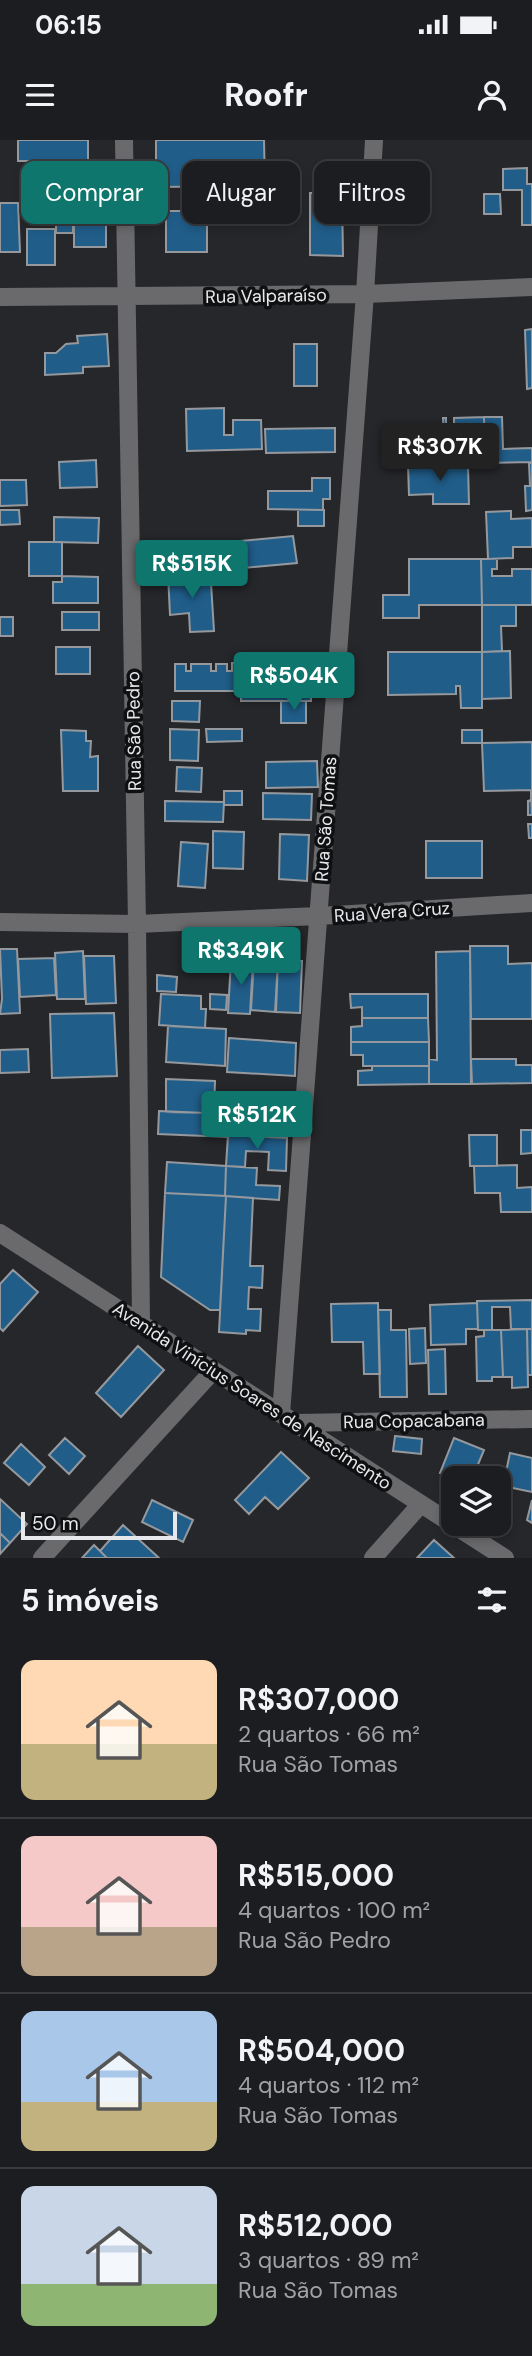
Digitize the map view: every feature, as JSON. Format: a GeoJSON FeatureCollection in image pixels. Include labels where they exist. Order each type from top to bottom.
{"type":"FeatureCollection","features":[{"type":"Feature","properties":{"kind":"street","name":"Rua São Pedro"},"geometry":{"type":"LineString","coordinates":[[124,140],[141,1323]]}},
{"type":"Feature","properties":{"kind":"street","name":"Rua São Tomas"},"geometry":{"type":"LineString","coordinates":[[288,1418],[319,916],[374,140]]}},
{"type":"Feature","properties":{"kind":"street","name":"Rua Valparaíso"},"geometry":{"type":"LineString","coordinates":[[0,297],[365,294],[532,287]]}},
{"type":"Feature","properties":{"kind":"street","name":"Rua Vera Cruz"},"geometry":{"type":"LineString","coordinates":[[0,922],[137,924],[532,903]]}},
{"type":"Feature","properties":{"kind":"street","name":"Avenida Vinícius Soares de Nascimento"},"geometry":{"type":"LineString","coordinates":[[0,1233],[505,1558]]}},
{"type":"Feature","properties":{"kind":"street"},"geometry":{"type":"LineString","coordinates":[[43,1558],[213,1371]]}},
{"type":"Feature","properties":{"kind":"street","name":"Rua Copacabana"},"geometry":{"type":"LineString","coordinates":[[288,1418],[532,1419]]}},
{"type":"Feature","properties":{"kind":"street"},"geometry":{"type":"LineString","coordinates":[[373,1558],[420,1505]]}},
{"type":"Feature","properties":{"kind":"building"},"geometry":{"type":"Polygon","coordinates":[[[18,140],[88,140],[88,161],[18,161],[18,140]]]}},
{"type":"Feature","properties":{"kind":"building"},"geometry":{"type":"Polygon","coordinates":[[[156,140],[264,140],[264,161],[182,161],[182,187],[168,187],[168,161],[156,161],[156,140]]]}},
{"type":"Feature","properties":{"kind":"building"},"geometry":{"type":"Polygon","coordinates":[[[527,168],[527,184],[532,184],[532,225],[522,225],[522,190],[503,190],[503,169],[527,168]]]}},
{"type":"Feature","properties":{"kind":"building"},"geometry":{"type":"Polygon","coordinates":[[[310,193],[314,193],[314,224],[342,224],[343,256],[310,255],[310,193]]]}},
{"type":"Feature","properties":{"kind":"building"},"geometry":{"type":"Polygon","coordinates":[[[484,194],[500,194],[501,214],[484,214],[484,194]]]}},
{"type":"Feature","properties":{"kind":"building"},"geometry":{"type":"Polygon","coordinates":[[[0,203],[18,203],[20,252],[0,252],[0,203]]]}},
{"type":"Feature","properties":{"kind":"building"},"geometry":{"type":"Polygon","coordinates":[[[168,211],[182,211],[182,224],[207,224],[207,252],[166,252],[168,211]]]}},
{"type":"Feature","properties":{"kind":"building"},"geometry":{"type":"Polygon","coordinates":[[[56,224],[73,224],[73,233],[56,233],[56,224]]]}},
{"type":"Feature","properties":{"kind":"building"},"geometry":{"type":"Polygon","coordinates":[[[74,224],[106,224],[106,247],[74,247],[74,224]]]}},
{"type":"Feature","properties":{"kind":"building"},"geometry":{"type":"Polygon","coordinates":[[[27,229],[55,229],[55,265],[27,265],[27,229]]]}},
{"type":"Feature","properties":{"kind":"building"},"geometry":{"type":"Polygon","coordinates":[[[532,329],[532,388],[527,389],[525,330],[532,329]]]}},
{"type":"Feature","properties":{"kind":"building"},"geometry":{"type":"Polygon","coordinates":[[[107,334],[109,366],[83,367],[83,373],[45,375],[45,353],[56,353],[66,344],[78,343],[77,336],[107,334]]]}},
{"type":"Feature","properties":{"kind":"building"},"geometry":{"type":"Polygon","coordinates":[[[294,344],[317,344],[317,386],[294,386],[294,344]]]}},
{"type":"Feature","properties":{"kind":"building"},"geometry":{"type":"Polygon","coordinates":[[[224,408],[224,435],[233,435],[233,420],[261,420],[262,449],[187,451],[186,409],[224,408]]]}},
{"type":"Feature","properties":{"kind":"building"},"geometry":{"type":"Polygon","coordinates":[[[484,417],[485,463],[445,465],[443,418],[446,418],[446,429],[454,428],[454,418],[484,417]]]}},
{"type":"Feature","properties":{"kind":"building"},"geometry":{"type":"Polygon","coordinates":[[[484,417],[502,417],[503,449],[532,448],[532,462],[485,463],[484,417]]]}},
{"type":"Feature","properties":{"kind":"building"},"geometry":{"type":"Polygon","coordinates":[[[335,428],[335,452],[266,453],[265,429],[335,428]]]}},
{"type":"Feature","properties":{"kind":"building"},"geometry":{"type":"Polygon","coordinates":[[[96,460],[97,487],[60,488],[59,462],[96,460]]]}},
{"type":"Feature","properties":{"kind":"building"},"geometry":{"type":"Polygon","coordinates":[[[529,463],[532,463],[532,510],[526,511],[525,486],[530,486],[529,463]]]}},
{"type":"Feature","properties":{"kind":"building"},"geometry":{"type":"Polygon","coordinates":[[[408,465],[468,465],[469,504],[433,504],[433,494],[409,495],[408,465]]]}},
{"type":"Feature","properties":{"kind":"building"},"geometry":{"type":"Polygon","coordinates":[[[312,478],[330,478],[330,499],[323,499],[323,510],[268,509],[268,491],[312,491],[312,478]]]}},
{"type":"Feature","properties":{"kind":"building"},"geometry":{"type":"Polygon","coordinates":[[[0,480],[26,480],[27,505],[0,506],[0,480]]]}},
{"type":"Feature","properties":{"kind":"building"},"geometry":{"type":"Polygon","coordinates":[[[0,510],[19,510],[20,524],[0,525],[0,510]]]}},
{"type":"Feature","properties":{"kind":"building"},"geometry":{"type":"Polygon","coordinates":[[[298,510],[324,510],[324,526],[298,526],[298,510]]]}},
{"type":"Feature","properties":{"kind":"building"},"geometry":{"type":"Polygon","coordinates":[[[511,511],[511,519],[532,518],[532,547],[513,547],[513,558],[488,559],[486,512],[511,511]]]}},
{"type":"Feature","properties":{"kind":"building"},"geometry":{"type":"Polygon","coordinates":[[[54,517],[99,518],[98,543],[54,542],[54,517]]]}},
{"type":"Feature","properties":{"kind":"building"},"geometry":{"type":"Polygon","coordinates":[[[293,536],[297,563],[244,568],[241,541],[293,536]]]}},
{"type":"Feature","properties":{"kind":"building"},"geometry":{"type":"Polygon","coordinates":[[[29,542],[62,542],[62,576],[29,576],[29,542]]]}},
{"type":"Feature","properties":{"kind":"building"},"geometry":{"type":"Polygon","coordinates":[[[409,559],[481,559],[482,605],[419,605],[419,618],[383,618],[383,595],[409,595],[409,559]]]}},
{"type":"Feature","properties":{"kind":"building"},"geometry":{"type":"Polygon","coordinates":[[[481,559],[497,559],[497,569],[492,569],[492,576],[512,576],[512,569],[532,569],[532,605],[482,605],[481,559]]]}},
{"type":"Feature","properties":{"kind":"building"},"geometry":{"type":"Polygon","coordinates":[[[202,572],[202,584],[211,583],[214,631],[190,632],[189,613],[170,615],[168,574],[202,572]]]}},
{"type":"Feature","properties":{"kind":"building"},"geometry":{"type":"Polygon","coordinates":[[[62,576],[98,577],[98,603],[53,603],[53,582],[62,582],[62,576]]]}},
{"type":"Feature","properties":{"kind":"building"},"geometry":{"type":"Polygon","coordinates":[[[482,605],[516,605],[516,626],[501,626],[502,651],[482,652],[482,605]]]}},
{"type":"Feature","properties":{"kind":"building"},"geometry":{"type":"Polygon","coordinates":[[[62,612],[99,612],[99,630],[62,630],[62,612]]]}},
{"type":"Feature","properties":{"kind":"building"},"geometry":{"type":"Polygon","coordinates":[[[0,617],[13,617],[13,636],[0,636],[0,617]]]}},
{"type":"Feature","properties":{"kind":"building"},"geometry":{"type":"Polygon","coordinates":[[[56,647],[90,647],[90,674],[56,674],[56,647]]]}},
{"type":"Feature","properties":{"kind":"building"},"geometry":{"type":"Polygon","coordinates":[[[510,651],[511,698],[482,699],[482,652],[510,651]]]}},
{"type":"Feature","properties":{"kind":"building"},"geometry":{"type":"Polygon","coordinates":[[[388,652],[482,652],[482,708],[461,708],[460,686],[456,686],[456,694],[388,695],[388,652]]]}},
{"type":"Feature","properties":{"kind":"building"},"geometry":{"type":"Polygon","coordinates":[[[232,663],[240,663],[241,691],[175,691],[175,664],[186,664],[186,671],[191,671],[191,664],[211,664],[211,671],[216,671],[216,664],[227,664],[227,671],[232,671],[232,663]]]}},
{"type":"Feature","properties":{"kind":"building"},"geometry":{"type":"Polygon","coordinates":[[[257,670],[317,671],[317,685],[311,685],[311,701],[241,701],[241,683],[257,683],[257,670]]]}},
{"type":"Feature","properties":{"kind":"building"},"geometry":{"type":"Polygon","coordinates":[[[172,701],[200,701],[199,722],[172,721],[172,701]]]}},
{"type":"Feature","properties":{"kind":"building"},"geometry":{"type":"Polygon","coordinates":[[[281,701],[306,701],[306,723],[281,723],[281,701]]]}},
{"type":"Feature","properties":{"kind":"building"},"geometry":{"type":"Polygon","coordinates":[[[170,729],[199,730],[198,761],[170,760],[170,729]]]}},
{"type":"Feature","properties":{"kind":"building"},"geometry":{"type":"Polygon","coordinates":[[[206,729],[242,729],[242,741],[207,742],[206,729]]]}},
{"type":"Feature","properties":{"kind":"building"},"geometry":{"type":"Polygon","coordinates":[[[61,730],[86,731],[86,741],[91,741],[90,757],[98,756],[98,791],[63,791],[61,730]]]}},
{"type":"Feature","properties":{"kind":"building"},"geometry":{"type":"Polygon","coordinates":[[[462,730],[482,730],[482,743],[462,743],[462,730]]]}},
{"type":"Feature","properties":{"kind":"building"},"geometry":{"type":"Polygon","coordinates":[[[532,742],[532,790],[484,791],[482,743],[532,742]]]}},
{"type":"Feature","properties":{"kind":"building"},"geometry":{"type":"Polygon","coordinates":[[[317,761],[318,787],[266,788],[266,762],[317,761]]]}},
{"type":"Feature","properties":{"kind":"building"},"geometry":{"type":"Polygon","coordinates":[[[177,767],[202,768],[201,792],[176,791],[177,767]]]}},
{"type":"Feature","properties":{"kind":"building"},"geometry":{"type":"Polygon","coordinates":[[[224,791],[242,791],[242,805],[224,805],[224,791]]]}},
{"type":"Feature","properties":{"kind":"building"},"geometry":{"type":"Polygon","coordinates":[[[531,791],[532,815],[528,815],[528,801],[531,800],[531,791]]]}},
{"type":"Feature","properties":{"kind":"building"},"geometry":{"type":"Polygon","coordinates":[[[263,793],[312,794],[311,820],[263,819],[263,793]]]}},
{"type":"Feature","properties":{"kind":"building"},"geometry":{"type":"Polygon","coordinates":[[[165,801],[224,802],[223,822],[165,821],[165,801]]]}},
{"type":"Feature","properties":{"kind":"building"},"geometry":{"type":"Polygon","coordinates":[[[528,824],[532,824],[532,838],[529,838],[528,824]]]}},
{"type":"Feature","properties":{"kind":"building"},"geometry":{"type":"Polygon","coordinates":[[[213,831],[244,832],[243,869],[213,868],[213,831]]]}},
{"type":"Feature","properties":{"kind":"building"},"geometry":{"type":"Polygon","coordinates":[[[280,834],[309,835],[307,881],[279,879],[280,834]]]}},
{"type":"Feature","properties":{"kind":"building"},"geometry":{"type":"Polygon","coordinates":[[[426,841],[482,841],[482,878],[426,878],[426,841]]]}},
{"type":"Feature","properties":{"kind":"building"},"geometry":{"type":"Polygon","coordinates":[[[181,842],[208,844],[205,888],[178,886],[181,842]]]}},
{"type":"Feature","properties":{"kind":"building"},"geometry":{"type":"Polygon","coordinates":[[[470,946],[508,946],[508,964],[532,963],[532,1019],[471,1019],[470,946]]]}},
{"type":"Feature","properties":{"kind":"building"},"geometry":{"type":"Polygon","coordinates":[[[0,949],[17,949],[20,1013],[0,1014],[0,949]]]}},
{"type":"Feature","properties":{"kind":"building"},"geometry":{"type":"Polygon","coordinates":[[[83,951],[85,999],[57,999],[55,953],[83,951]]]}},
{"type":"Feature","properties":{"kind":"building"},"geometry":{"type":"Polygon","coordinates":[[[470,951],[471,1084],[429,1084],[429,1059],[437,1060],[436,952],[470,951]]]}},
{"type":"Feature","properties":{"kind":"building"},"geometry":{"type":"Polygon","coordinates":[[[84,956],[114,956],[116,1003],[86,1004],[84,956]]]}},
{"type":"Feature","properties":{"kind":"building"},"geometry":{"type":"Polygon","coordinates":[[[54,958],[56,995],[20,997],[18,959],[54,958]]]}},
{"type":"Feature","properties":{"kind":"building"},"geometry":{"type":"Polygon","coordinates":[[[231,960],[253,961],[250,1014],[228,1013],[231,960]]]}},
{"type":"Feature","properties":{"kind":"building"},"geometry":{"type":"Polygon","coordinates":[[[254,960],[278,961],[275,1012],[251,1010],[254,960]]]}},
{"type":"Feature","properties":{"kind":"building"},"geometry":{"type":"Polygon","coordinates":[[[278,960],[302,961],[300,1013],[276,1012],[278,960]]]}},
{"type":"Feature","properties":{"kind":"building"},"geometry":{"type":"Polygon","coordinates":[[[157,975],[177,977],[176,992],[157,991],[157,975]]]}},
{"type":"Feature","properties":{"kind":"building"},"geometry":{"type":"Polygon","coordinates":[[[161,994],[201,996],[201,1009],[206,1009],[205,1028],[159,1025],[161,994]]]}},
{"type":"Feature","properties":{"kind":"building"},"geometry":{"type":"Polygon","coordinates":[[[210,994],[227,995],[226,1010],[210,1009],[210,994]]]}},
{"type":"Feature","properties":{"kind":"building"},"geometry":{"type":"Polygon","coordinates":[[[350,994],[428,994],[428,1018],[362,1018],[362,1007],[351,1008],[350,994]]]}},
{"type":"Feature","properties":{"kind":"building"},"geometry":{"type":"Polygon","coordinates":[[[114,1013],[117,1076],[52,1078],[50,1014],[114,1013]]]}},
{"type":"Feature","properties":{"kind":"building"},"geometry":{"type":"Polygon","coordinates":[[[362,1018],[428,1018],[429,1042],[351,1042],[351,1027],[362,1026],[362,1018]]]}},
{"type":"Feature","properties":{"kind":"building"},"geometry":{"type":"Polygon","coordinates":[[[168,1026],[226,1029],[225,1066],[166,1062],[168,1026]]]}},
{"type":"Feature","properties":{"kind":"building"},"geometry":{"type":"Polygon","coordinates":[[[229,1038],[296,1043],[295,1076],[227,1072],[229,1038]]]}},
{"type":"Feature","properties":{"kind":"building"},"geometry":{"type":"Polygon","coordinates":[[[351,1042],[429,1042],[429,1066],[363,1066],[363,1055],[351,1055],[351,1042]]]}},
{"type":"Feature","properties":{"kind":"building"},"geometry":{"type":"Polygon","coordinates":[[[28,1049],[29,1072],[0,1073],[0,1050],[28,1049]]]}},
{"type":"Feature","properties":{"kind":"building"},"geometry":{"type":"Polygon","coordinates":[[[471,1059],[516,1059],[516,1065],[532,1065],[532,1083],[472,1084],[471,1059]]]}},
{"type":"Feature","properties":{"kind":"building"},"geometry":{"type":"Polygon","coordinates":[[[372,1066],[429,1066],[429,1084],[358,1085],[358,1071],[372,1070],[372,1066]]]}},
{"type":"Feature","properties":{"kind":"building"},"geometry":{"type":"Polygon","coordinates":[[[166,1079],[215,1081],[214,1113],[166,1112],[166,1079]]]}},
{"type":"Feature","properties":{"kind":"building"},"geometry":{"type":"Polygon","coordinates":[[[260,1106],[287,1107],[285,1138],[239,1135],[241,1113],[260,1114],[260,1106]]]}},
{"type":"Feature","properties":{"kind":"building"},"geometry":{"type":"Polygon","coordinates":[[[159,1111],[228,1114],[228,1137],[158,1134],[159,1111]]]}},
{"type":"Feature","properties":{"kind":"building"},"geometry":{"type":"Polygon","coordinates":[[[521,1130],[532,1130],[532,1153],[521,1154],[521,1130]]]}},
{"type":"Feature","properties":{"kind":"building"},"geometry":{"type":"Polygon","coordinates":[[[228,1135],[287,1138],[286,1171],[268,1170],[269,1152],[246,1151],[245,1167],[226,1166],[228,1135]]]}},
{"type":"Feature","properties":{"kind":"building"},"geometry":{"type":"Polygon","coordinates":[[[469,1135],[497,1135],[497,1166],[470,1166],[469,1135]]]}},
{"type":"Feature","properties":{"kind":"building"},"geometry":{"type":"Polygon","coordinates":[[[167,1162],[226,1166],[225,1196],[165,1193],[167,1162]]]}},
{"type":"Feature","properties":{"kind":"building"},"geometry":{"type":"Polygon","coordinates":[[[517,1165],[517,1188],[532,1187],[532,1212],[501,1212],[500,1193],[475,1193],[474,1166],[517,1165]]]}},
{"type":"Feature","properties":{"kind":"building"},"geometry":{"type":"Polygon","coordinates":[[[226,1166],[257,1168],[256,1185],[280,1186],[279,1200],[225,1196],[226,1166]]]}},
{"type":"Feature","properties":{"kind":"building"},"geometry":{"type":"Polygon","coordinates":[[[165,1193],[226,1196],[220,1310],[210,1310],[161,1277],[165,1193]]]}},
{"type":"Feature","properties":{"kind":"building"},"geometry":{"type":"Polygon","coordinates":[[[226,1196],[253,1198],[250,1266],[263,1266],[262,1288],[249,1287],[248,1309],[261,1309],[260,1331],[246,1330],[246,1334],[219,1332],[226,1196]]]}},
{"type":"Feature","properties":{"kind":"building"},"geometry":{"type":"Polygon","coordinates":[[[13,1270],[38,1292],[3,1331],[0,1328],[0,1284],[13,1270]]]}},
{"type":"Feature","properties":{"kind":"building"},"geometry":{"type":"Polygon","coordinates":[[[532,1300],[532,1329],[511,1329],[510,1307],[492,1307],[492,1330],[478,1330],[477,1301],[532,1300]]]}},
{"type":"Feature","properties":{"kind":"building"},"geometry":{"type":"Polygon","coordinates":[[[378,1303],[380,1374],[364,1374],[363,1342],[332,1342],[331,1304],[378,1303]]]}},
{"type":"Feature","properties":{"kind":"building"},"geometry":{"type":"Polygon","coordinates":[[[477,1303],[478,1329],[466,1329],[466,1344],[431,1345],[430,1305],[477,1303]]]}},
{"type":"Feature","properties":{"kind":"building"},"geometry":{"type":"Polygon","coordinates":[[[378,1310],[391,1310],[391,1330],[406,1330],[407,1397],[380,1397],[378,1310]]]}},
{"type":"Feature","properties":{"kind":"building"},"geometry":{"type":"Polygon","coordinates":[[[425,1328],[426,1363],[410,1364],[409,1329],[425,1328]]]}},
{"type":"Feature","properties":{"kind":"building"},"geometry":{"type":"Polygon","coordinates":[[[527,1329],[528,1387],[512,1388],[512,1377],[503,1377],[501,1330],[527,1329]]]}},
{"type":"Feature","properties":{"kind":"building"},"geometry":{"type":"Polygon","coordinates":[[[527,1329],[532,1329],[532,1375],[528,1375],[527,1329]]]}},
{"type":"Feature","properties":{"kind":"building"},"geometry":{"type":"Polygon","coordinates":[[[484,1330],[501,1330],[503,1377],[492,1377],[492,1381],[477,1381],[476,1337],[484,1336],[484,1330]]]}},
{"type":"Feature","properties":{"kind":"building"},"geometry":{"type":"Polygon","coordinates":[[[138,1346],[164,1370],[121,1417],[96,1393],[138,1346]]]}},
{"type":"Feature","properties":{"kind":"building"},"geometry":{"type":"Polygon","coordinates":[[[445,1349],[446,1394],[429,1394],[428,1350],[445,1349]]]}},
{"type":"Feature","properties":{"kind":"building"},"geometry":{"type":"Polygon","coordinates":[[[395,1436],[422,1439],[421,1454],[393,1451],[395,1436]]]}},
{"type":"Feature","properties":{"kind":"building"},"geometry":{"type":"Polygon","coordinates":[[[65,1438],[85,1456],[69,1474],[49,1455],[65,1438]]]}},
{"type":"Feature","properties":{"kind":"building"},"geometry":{"type":"Polygon","coordinates":[[[454,1438],[484,1450],[477,1466],[443,1466],[454,1438]]]}},
{"type":"Feature","properties":{"kind":"building"},"geometry":{"type":"Polygon","coordinates":[[[21,1444],[45,1467],[29,1485],[4,1463],[21,1444]]]}},
{"type":"Feature","properties":{"kind":"building"},"geometry":{"type":"Polygon","coordinates":[[[281,1452],[309,1478],[278,1509],[265,1497],[249,1514],[235,1500],[281,1452]]]}},
{"type":"Feature","properties":{"kind":"building"},"geometry":{"type":"Polygon","coordinates":[[[510,1453],[532,1458],[532,1492],[511,1488],[511,1466],[507,1466],[510,1453]]]}},
{"type":"Feature","properties":{"kind":"building"},"geometry":{"type":"Polygon","coordinates":[[[0,1499],[27,1524],[10,1543],[0,1533],[0,1499]]]}},
{"type":"Feature","properties":{"kind":"building"},"geometry":{"type":"Polygon","coordinates":[[[152,1500],[193,1520],[183,1542],[142,1522],[152,1500]]]}},
{"type":"Feature","properties":{"kind":"building"},"geometry":{"type":"Polygon","coordinates":[[[532,1500],[532,1523],[527,1520],[532,1500]]]}},
{"type":"Feature","properties":{"kind":"building"},"geometry":{"type":"Polygon","coordinates":[[[123,1525],[159,1558],[107,1558],[100,1551],[123,1525]]]}},
{"type":"Feature","properties":{"kind":"building"},"geometry":{"type":"Polygon","coordinates":[[[0,1533],[10,1543],[0,1554],[0,1533]]]}},
{"type":"Feature","properties":{"kind":"building"},"geometry":{"type":"Polygon","coordinates":[[[434,1540],[454,1558],[417,1558],[434,1540]]]}},
{"type":"Feature","properties":{"kind":"building"},"geometry":{"type":"Polygon","coordinates":[[[94,1545],[107,1558],[82,1558],[94,1545]]]}}]}
